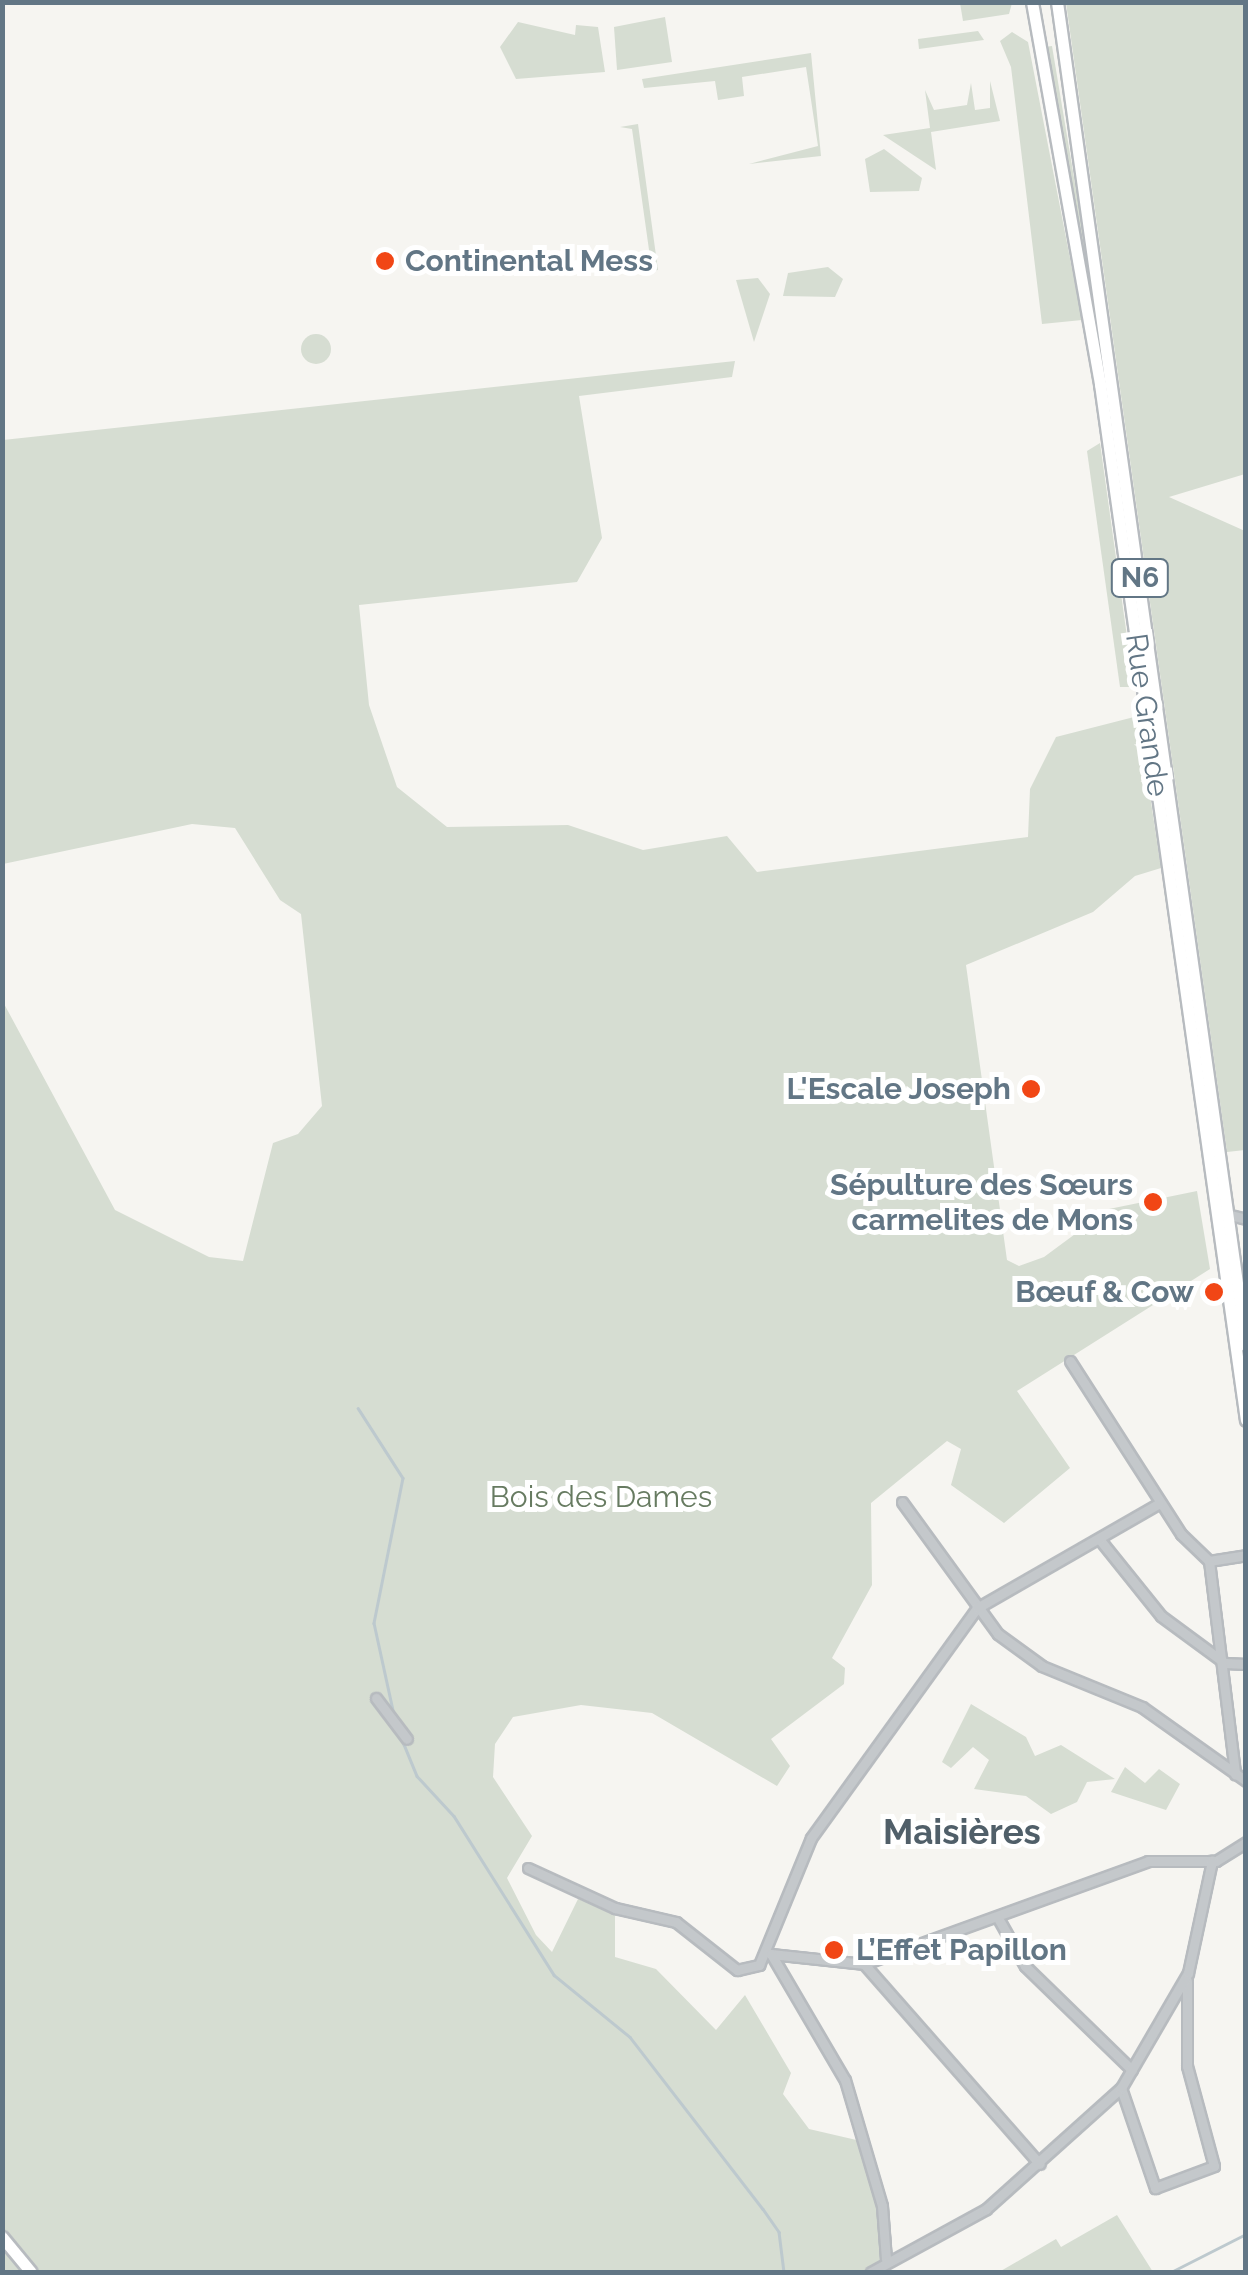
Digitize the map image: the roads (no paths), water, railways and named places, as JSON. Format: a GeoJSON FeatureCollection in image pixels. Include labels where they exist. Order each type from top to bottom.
{"type":"FeatureCollection","features":[{"type":"Feature","properties":{"kind":"main road","name":"Rue Grande"},"geometry":{"type":"LineString","coordinates":[[1032,2],[1088,309],[1246,1420]]}},
{"type":"Feature","properties":{"kind":"main road","name":"Rue Grande"},"geometry":{"type":"LineString","coordinates":[[1057,2],[1230,1215],[1241,1261],[1246,1346]]}},
{"type":"Feature","properties":{"kind":"main road"},"geometry":{"type":"LineString","coordinates":[[2,2237],[31,2272]]}},
{"type":"Feature","properties":{"kind":"street"},"geometry":{"type":"LineString","coordinates":[[1230,1215],[1246,1219]]}},
{"type":"Feature","properties":{"kind":"street"},"geometry":{"type":"LineString","coordinates":[[1222,1252],[1241,1261]]}},
{"type":"Feature","properties":{"kind":"street"},"geometry":{"type":"LineString","coordinates":[[1070,1361],[1158,1504],[1209,1561],[1225,1663],[1235,1774]]}},
{"type":"Feature","properties":{"kind":"street"},"geometry":{"type":"LineString","coordinates":[[902,1502],[977,1608],[1033,1661],[1142,1707],[1246,1781]]}},
{"type":"Feature","properties":{"kind":"street"},"geometry":{"type":"LineString","coordinates":[[886,2259],[882,2206],[846,2080],[771,1954],[810,1838],[977,1608],[1158,1504]]}},
{"type":"Feature","properties":{"kind":"street"},"geometry":{"type":"LineString","coordinates":[[1100,1540],[1161,1616],[1225,1663],[1246,1664]]}},
{"type":"Feature","properties":{"kind":"street"},"geometry":{"type":"LineString","coordinates":[[1209,1561],[1246,1555]]}},
{"type":"Feature","properties":{"kind":"street"},"geometry":{"type":"LineString","coordinates":[[376,1698],[402,1737]]}},
{"type":"Feature","properties":{"kind":"street"},"geometry":{"type":"LineString","coordinates":[[528,1868],[615,1908],[676,1922],[737,1970],[771,1954],[864,1964],[1148,1860],[1212,1860],[1246,1842]]}},
{"type":"Feature","properties":{"kind":"street"},"geometry":{"type":"LineString","coordinates":[[1121,2088],[1155,2188],[1214,2166],[1187,2066],[1188,1974],[1212,1860]]}},
{"type":"Feature","properties":{"kind":"street"},"geometry":{"type":"LineString","coordinates":[[998,1918],[1025,1966],[1132,2070]]}},
{"type":"Feature","properties":{"kind":"street"},"geometry":{"type":"LineString","coordinates":[[864,1964],[1040,2164]]}},
{"type":"Feature","properties":{"kind":"street"},"geometry":{"type":"LineString","coordinates":[[871,2272],[886,2259],[986,2209],[1121,2088],[1188,1974]]}},
{"type":"Feature","properties":{"kind":"waterway"},"geometry":{"type":"LineString","coordinates":[[358,1408],[403,1478],[374,1623],[394,1715]]}},
{"type":"Feature","properties":{"kind":"waterway"},"geometry":{"type":"LineString","coordinates":[[401,1737],[417,1776],[454,1816],[554,1975],[630,2037],[763,2209],[779,2232],[784,2272]]}},
{"type":"Feature","properties":{"kind":"waterway"},"geometry":{"type":"LineString","coordinates":[[1171,2272],[1246,2234]]}},
{"type":"Feature","properties":{"kind":"place","name":"Continental Mess"},"geometry":{"type":"Point","coordinates":[385,261]}},
{"type":"Feature","properties":{"kind":"place","name":"L'Escale Joseph"},"geometry":{"type":"Point","coordinates":[1031,1089]}},
{"type":"Feature","properties":{"kind":"place","name":"Sépulture des Sœurs carmelites de Mons"},"geometry":{"type":"Point","coordinates":[1153,1202]}},
{"type":"Feature","properties":{"kind":"place","name":"Bœuf & Cow"},"geometry":{"type":"Point","coordinates":[1214,1292]}},
{"type":"Feature","properties":{"kind":"place","name":"L’Effet Papillon"},"geometry":{"type":"Point","coordinates":[834,1950]}},
{"type":"Feature","properties":{"kind":"district","name":"Maisières"},"geometry":{"type":"Point","coordinates":[962,1832]}},
{"type":"Feature","properties":{"kind":"park label","name":"Bois des Dames"},"geometry":{"type":"Point","coordinates":[601,1497]}}]}
